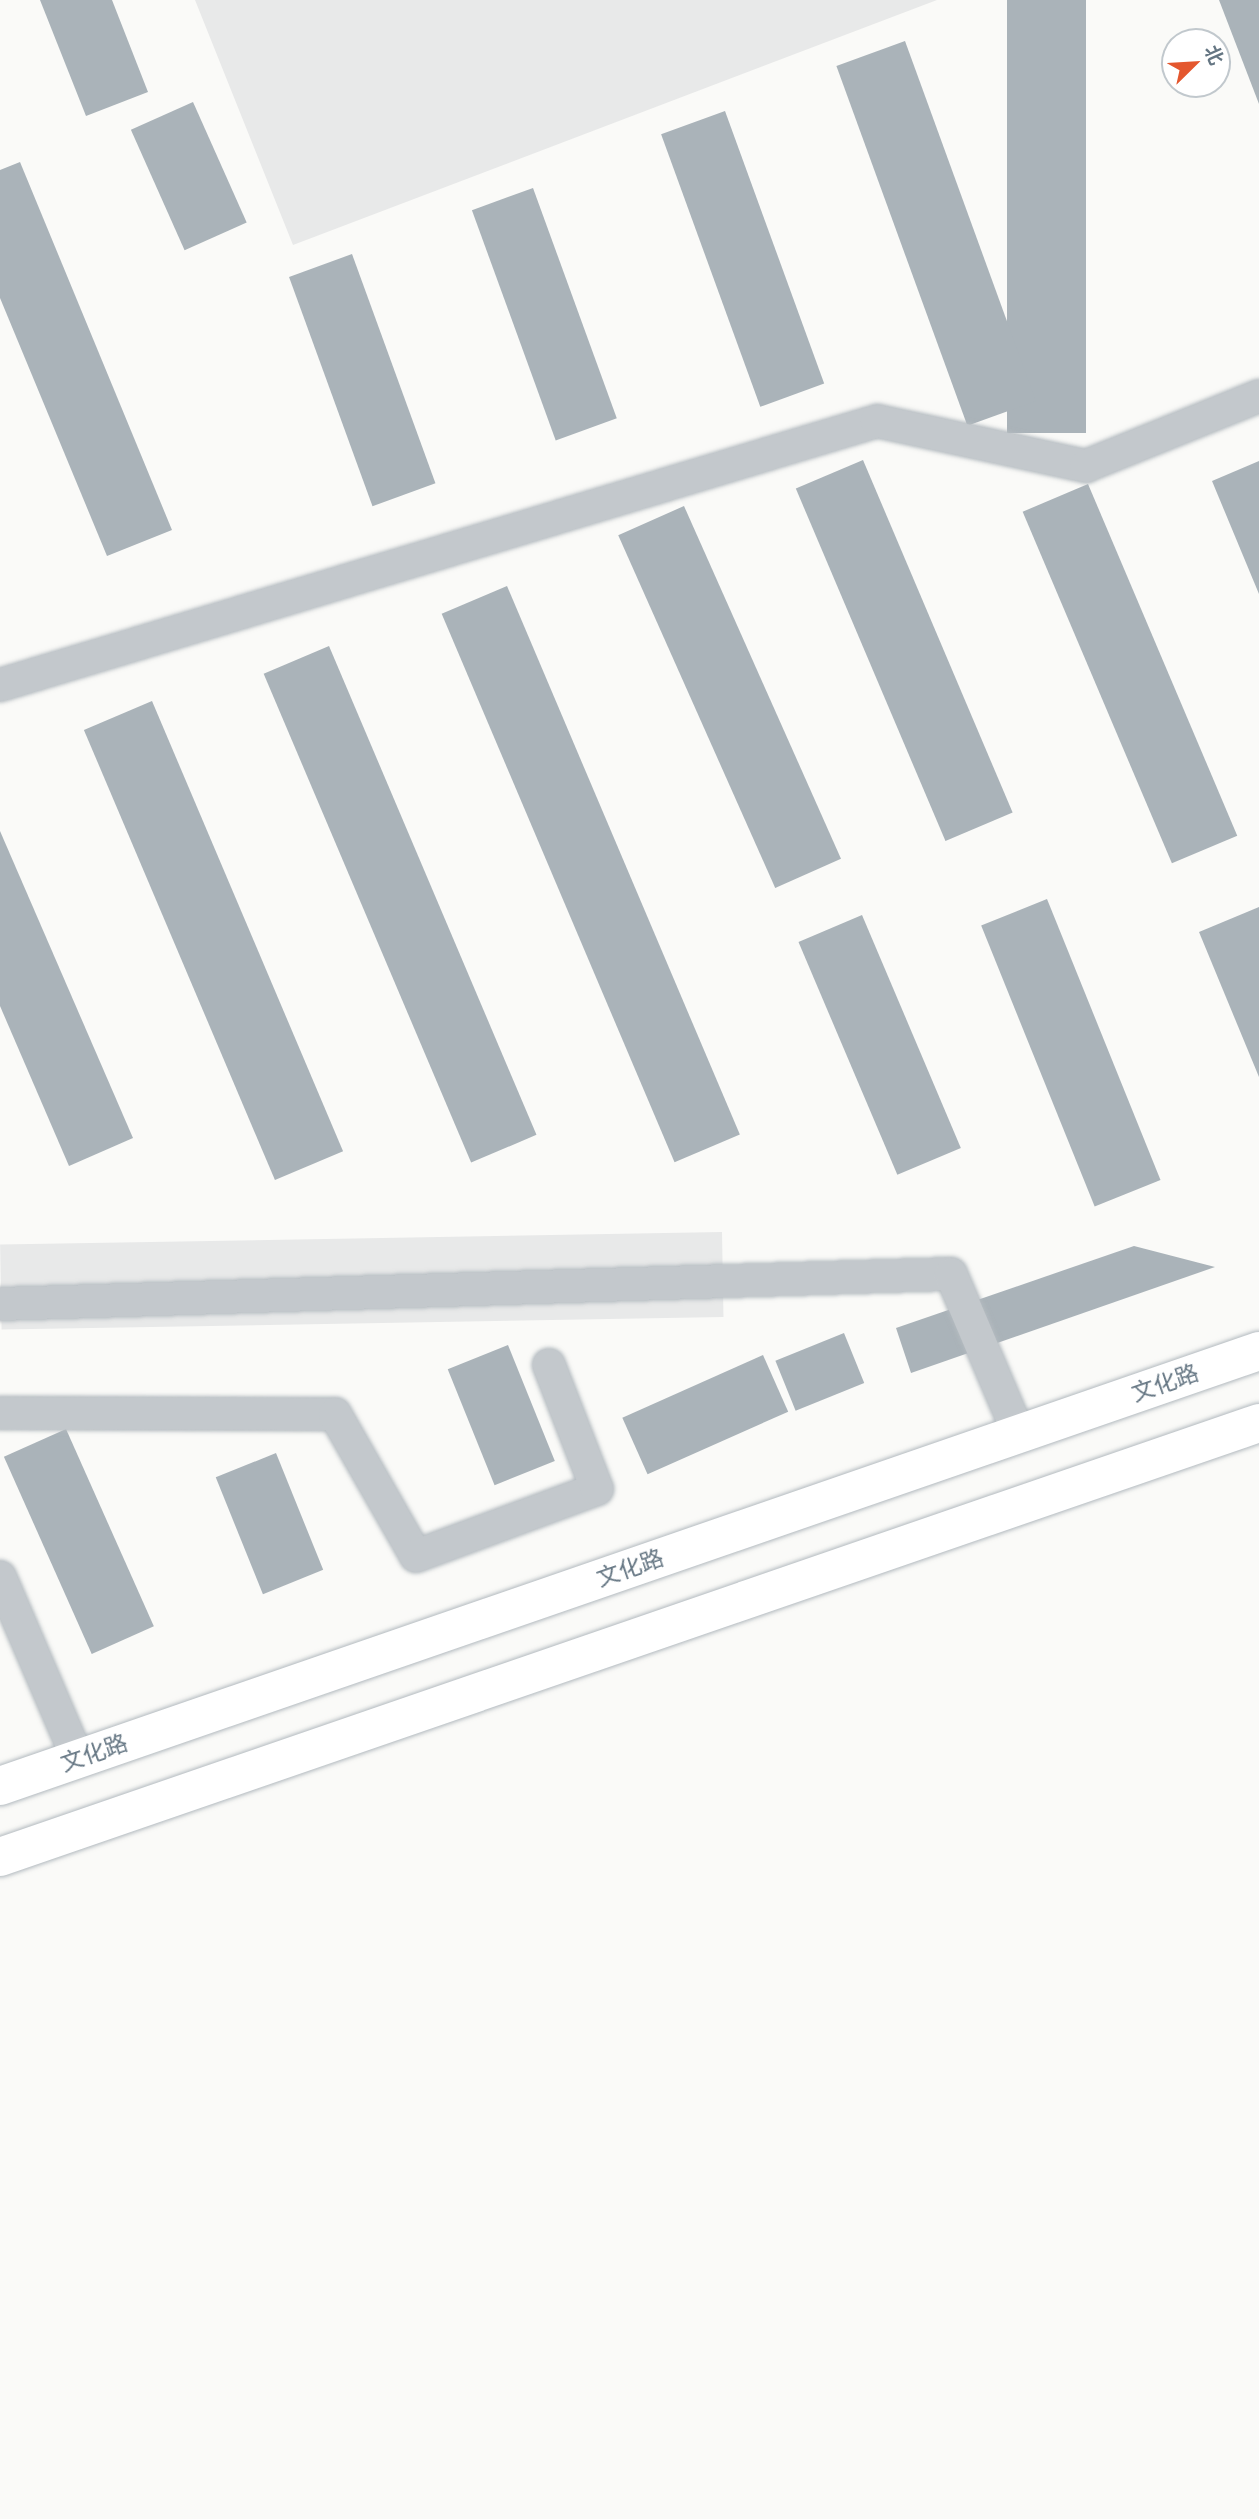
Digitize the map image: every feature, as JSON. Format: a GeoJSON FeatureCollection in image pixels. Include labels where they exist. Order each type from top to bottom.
{"type":"FeatureCollection","features":[{"type":"Feature","properties":{"kind":"street"},"geometry":{"type":"LineString","coordinates":[[0,685],[877,421],[1086,466],[1259,396]]}},
{"type":"Feature","properties":{"kind":"street"},"geometry":{"type":"LineString","coordinates":[[0,1304],[951,1274],[1019,1434]]}},
{"type":"Feature","properties":{"kind":"street","name":"文化路"},"geometry":{"type":"LineString","coordinates":[[0,1786],[1259,1351]]}},
{"type":"Feature","properties":{"kind":"street"},"geometry":{"type":"LineString","coordinates":[[0,1413],[335,1414],[416,1556],[597,1489],[549,1366]]}},
{"type":"Feature","properties":{"kind":"street"},"geometry":{"type":"LineString","coordinates":[[0,1857],[1259,1423]]}},
{"type":"Feature","properties":{"kind":"street"},"geometry":{"type":"LineString","coordinates":[[0,1577],[78,1759]]}},
{"type":"Feature","properties":{"kind":"shaded area"},"geometry":{"type":"Polygon","coordinates":[[[195,0],[937,0],[293,245],[195,0]]]}},
{"type":"Feature","properties":{"kind":"shaded area"},"geometry":{"type":"Polygon","coordinates":[[[722,1232],[723,1317],[2,1330],[0,1245],[722,1232]]]}},
{"type":"Feature","properties":{"kind":"building"},"geometry":{"type":"Polygon","coordinates":[[[40,0],[112,0],[148,92],[86,116],[40,0]]]}},
{"type":"Feature","properties":{"kind":"building"},"geometry":{"type":"Polygon","coordinates":[[[1007,0],[1086,0],[1086,433],[1007,433],[1007,0]]]}},
{"type":"Feature","properties":{"kind":"building"},"geometry":{"type":"Polygon","coordinates":[[[1219,0],[1259,0],[1259,104],[1231,28],[1219,0]]]}},
{"type":"Feature","properties":{"kind":"building"},"geometry":{"type":"Polygon","coordinates":[[[905,41],[1036,401],[967,426],[836,66],[905,41]]]}},
{"type":"Feature","properties":{"kind":"building"},"geometry":{"type":"Polygon","coordinates":[[[193,102],[247,223],[185,250],[131,130],[193,102]]]}},
{"type":"Feature","properties":{"kind":"building"},"geometry":{"type":"Polygon","coordinates":[[[725,111],[824,384],[760,407],[661,134],[725,111]]]}},
{"type":"Feature","properties":{"kind":"building"},"geometry":{"type":"Polygon","coordinates":[[[20,162],[172,530],[107,556],[0,298],[0,170],[20,162]]]}},
{"type":"Feature","properties":{"kind":"building"},"geometry":{"type":"Polygon","coordinates":[[[533,188],[617,418],[556,440],[472,210],[533,188]]]}},
{"type":"Feature","properties":{"kind":"building"},"geometry":{"type":"Polygon","coordinates":[[[352,254],[435,483],[372,506],[289,277],[352,254]]]}},
{"type":"Feature","properties":{"kind":"building"},"geometry":{"type":"Polygon","coordinates":[[[863,460],[1013,813],[945,841],[796,489],[863,460]]]}},
{"type":"Feature","properties":{"kind":"building"},"geometry":{"type":"Polygon","coordinates":[[[1259,461],[1259,594],[1212,481],[1259,461]]]}},
{"type":"Feature","properties":{"kind":"building"},"geometry":{"type":"Polygon","coordinates":[[[1088,484],[1237,836],[1172,863],[1023,512],[1088,484]]]}},
{"type":"Feature","properties":{"kind":"building"},"geometry":{"type":"Polygon","coordinates":[[[684,506],[841,859],[775,888],[618,535],[684,506]]]}},
{"type":"Feature","properties":{"kind":"building"},"geometry":{"type":"Polygon","coordinates":[[[507,586],[740,1135],[675,1162],[442,614],[507,586]]]}},
{"type":"Feature","properties":{"kind":"building"},"geometry":{"type":"Polygon","coordinates":[[[329,646],[536,1135],[471,1163],[264,674],[329,646]]]}},
{"type":"Feature","properties":{"kind":"building"},"geometry":{"type":"Polygon","coordinates":[[[152,701],[343,1151],[275,1180],[84,730],[152,701]]]}},
{"type":"Feature","properties":{"kind":"building"},"geometry":{"type":"Polygon","coordinates":[[[0,831],[133,1138],[69,1166],[0,1006],[0,831]]]}},
{"type":"Feature","properties":{"kind":"building"},"geometry":{"type":"Polygon","coordinates":[[[1047,899],[1161,1180],[1095,1207],[981,926],[1047,899]]]}},
{"type":"Feature","properties":{"kind":"building"},"geometry":{"type":"Polygon","coordinates":[[[1259,907],[1259,1077],[1199,932],[1259,907]]]}},
{"type":"Feature","properties":{"kind":"building"},"geometry":{"type":"Polygon","coordinates":[[[862,915],[961,1148],[897,1175],[798,942],[862,915]]]}},
{"type":"Feature","properties":{"kind":"building"},"geometry":{"type":"Polygon","coordinates":[[[1134,1246],[1215,1267],[911,1373],[896,1328],[1134,1246]]]}},
{"type":"Feature","properties":{"kind":"building"},"geometry":{"type":"Polygon","coordinates":[[[844,1333],[864,1383],[796,1411],[775,1361],[844,1333]]]}},
{"type":"Feature","properties":{"kind":"building"},"geometry":{"type":"Polygon","coordinates":[[[508,1345],[555,1461],[495,1485],[448,1369],[508,1345]]]}},
{"type":"Feature","properties":{"kind":"building"},"geometry":{"type":"Polygon","coordinates":[[[763,1355],[788,1412],[648,1474],[622,1418],[763,1355]]]}},
{"type":"Feature","properties":{"kind":"building"},"geometry":{"type":"Polygon","coordinates":[[[66,1429],[154,1626],[92,1654],[4,1457],[66,1429]]]}},
{"type":"Feature","properties":{"kind":"building"},"geometry":{"type":"Polygon","coordinates":[[[276,1453],[323,1570],[263,1594],[216,1477],[276,1453]]]}}]}
